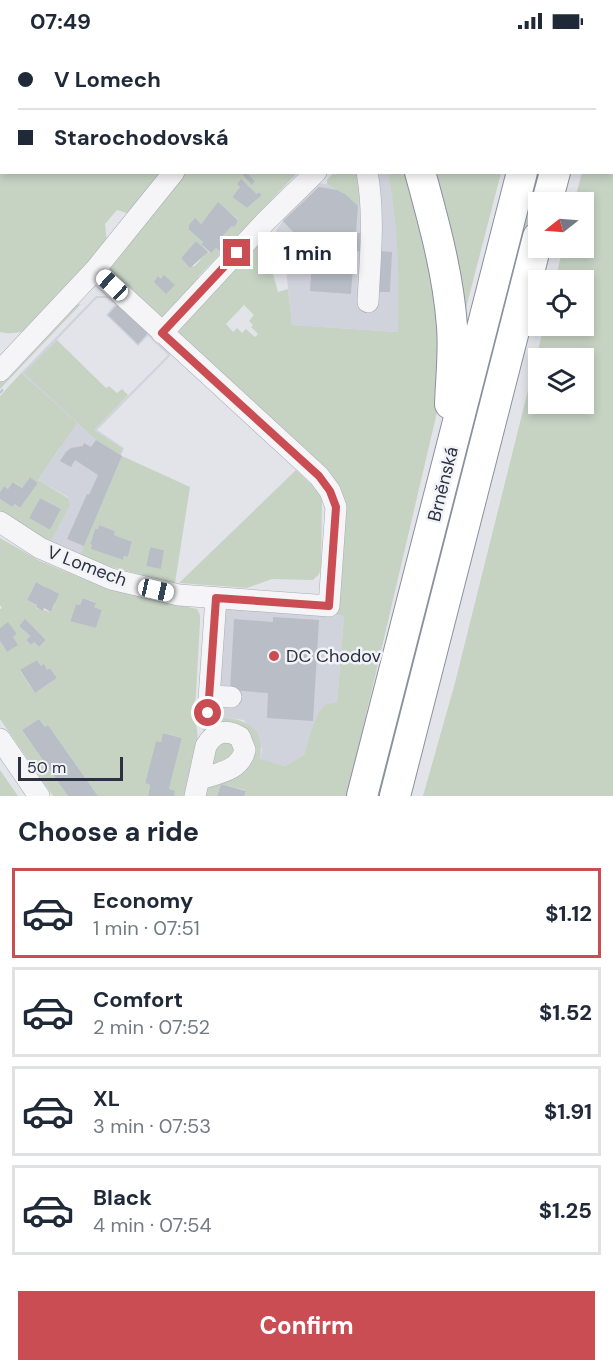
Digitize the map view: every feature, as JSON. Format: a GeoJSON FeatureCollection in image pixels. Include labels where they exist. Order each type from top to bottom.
{"type":"FeatureCollection","features":[{"type":"Feature","properties":{"kind":"highway"},"geometry":{"type":"LineString","coordinates":[[421,174],[442,253],[450,305],[452,353],[447,467]]}},
{"type":"Feature","properties":{"kind":"highway","name":"Brněnská"},"geometry":{"type":"LineString","coordinates":[[362,796],[521,174]]}},
{"type":"Feature","properties":{"kind":"highway"},"geometry":{"type":"LineString","coordinates":[[550,192],[554,174]]}},
{"type":"Feature","properties":{"kind":"highway","name":"Brněnská"},"geometry":{"type":"LineString","coordinates":[[395,796],[533,258]]}},
{"type":"Feature","properties":{"kind":"street"},"geometry":{"type":"LineString","coordinates":[[4,359],[95,270],[172,174]]}},
{"type":"Feature","properties":{"kind":"street"},"geometry":{"type":"LineString","coordinates":[[95,270],[162,333],[266,221],[314,174]]}},
{"type":"Feature","properties":{"kind":"street"},"geometry":{"type":"LineString","coordinates":[[367,174],[372,238],[368,302]]}},
{"type":"Feature","properties":{"kind":"street","name":"V Lomech"},"geometry":{"type":"LineString","coordinates":[[0,522],[40,549],[111,579],[179,595],[329,606],[336,507],[330,491],[319,476],[162,333]]}},
{"type":"Feature","properties":{"kind":"street"},"geometry":{"type":"LineString","coordinates":[[216,598],[209,704],[231,697]]}},
{"type":"Feature","properties":{"kind":"street"},"geometry":{"type":"LineString","coordinates":[[0,739],[39,796]]}},
{"type":"Feature","properties":{"kind":"shaded area"},"geometry":{"type":"Polygon","coordinates":[[[356,174],[388,174],[394,199],[400,262],[399,332],[292,325],[285,260],[276,230],[283,221],[282,219],[316,183],[341,186],[356,174]]]}},
{"type":"Feature","properties":{"kind":"shaded area"},"geometry":{"type":"Polygon","coordinates":[[[96,296],[109,296],[171,355],[97,430],[124,448],[80,555],[50,542],[68,497],[38,480],[61,447],[21,373],[96,296]],[[97,298],[25,373],[96,440],[122,448],[94,430],[168,355],[148,336],[138,346],[106,315],[115,304],[107,298],[97,298]]]}},
{"type":"Feature","properties":{"kind":"shaded area"},"geometry":{"type":"Polygon","coordinates":[[[233,605],[344,616],[337,703],[323,707],[304,755],[285,766],[260,760],[262,749],[244,720],[214,716],[224,609],[233,605]]]}},
{"type":"Feature","properties":{"kind":"green space"},"geometry":{"type":"Polygon","coordinates":[[[0,174],[161,174],[130,214],[117,210],[105,224],[107,242],[34,328],[21,332],[0,332],[0,174]]]}},
{"type":"Feature","properties":{"kind":"green space"},"geometry":{"type":"Polygon","coordinates":[[[179,174],[241,174],[252,184],[255,181],[247,174],[296,174],[198,277],[201,280],[161,318],[110,275],[107,264],[179,174]],[[241,179],[240,187],[232,197],[247,208],[262,195],[259,192],[257,194],[241,179]],[[218,203],[201,224],[195,219],[206,238],[190,224],[189,230],[203,242],[201,244],[210,253],[216,248],[221,252],[226,247],[219,240],[237,223],[238,219],[218,203]],[[196,241],[181,258],[190,267],[195,266],[207,252],[196,241]]]}},
{"type":"Feature","properties":{"kind":"green space"},"geometry":{"type":"Polygon","coordinates":[[[332,174],[357,174],[360,182],[358,206],[345,194],[327,184],[327,180],[332,174]]]}},
{"type":"Feature","properties":{"kind":"green space"},"geometry":{"type":"Polygon","coordinates":[[[388,174],[410,174],[442,321],[438,408],[347,796],[244,796],[245,790],[221,784],[217,796],[206,796],[209,781],[248,745],[204,738],[202,714],[235,719],[252,727],[258,734],[261,745],[260,759],[285,766],[304,755],[315,722],[324,706],[337,703],[344,616],[335,615],[341,507],[173,329],[261,231],[278,292],[288,289],[292,325],[398,332],[398,252],[388,174]],[[244,305],[226,324],[233,332],[237,328],[242,333],[246,329],[255,337],[258,334],[249,321],[254,315],[244,305]]]}},
{"type":"Feature","properties":{"kind":"green space"},"geometry":{"type":"Polygon","coordinates":[[[427,174],[501,174],[465,312],[427,174]]]}},
{"type":"Feature","properties":{"kind":"green space"},"geometry":{"type":"Polygon","coordinates":[[[534,174],[541,174],[536,192],[529,192],[534,174]]]}},
{"type":"Feature","properties":{"kind":"green space"},"geometry":{"type":"Polygon","coordinates":[[[582,174],[613,174],[613,796],[423,796],[455,683],[528,390],[528,414],[594,414],[594,348],[539,348],[542,336],[594,336],[594,270],[558,270],[560,258],[594,258],[594,192],[577,192],[582,174]]]}},
{"type":"Feature","properties":{"kind":"green space"},"geometry":{"type":"Polygon","coordinates":[[[528,196],[528,223],[476,425],[469,423],[528,196]]]}},
{"type":"Feature","properties":{"kind":"green space"},"geometry":{"type":"Polygon","coordinates":[[[81,304],[0,389],[0,380],[75,305],[81,304]]]}},
{"type":"Feature","properties":{"kind":"green space"},"geometry":{"type":"Polygon","coordinates":[[[57,340],[106,388],[109,386],[117,393],[122,389],[128,395],[94,430],[122,448],[120,455],[96,440],[24,373],[57,340]]]}},
{"type":"Feature","properties":{"kind":"green space"},"geometry":{"type":"Polygon","coordinates":[[[21,373],[77,423],[38,480],[68,498],[70,505],[50,542],[0,511],[0,499],[12,507],[15,504],[20,508],[38,483],[30,477],[22,488],[14,482],[8,489],[4,486],[0,492],[0,396],[21,373]],[[40,498],[29,518],[50,530],[61,509],[40,498]]]}},
{"type":"Feature","properties":{"kind":"green space"},"geometry":{"type":"Polygon","coordinates":[[[122,456],[190,487],[175,583],[111,567],[80,555],[122,456]],[[99,525],[98,529],[95,529],[90,544],[92,549],[123,560],[124,556],[128,557],[132,543],[114,535],[115,531],[99,525]],[[150,547],[146,566],[161,568],[164,550],[150,547]]]}},
{"type":"Feature","properties":{"kind":"green space"},"geometry":{"type":"Polygon","coordinates":[[[296,470],[317,490],[322,499],[321,567],[319,574],[313,580],[272,579],[247,588],[179,583],[296,470]]]}},
{"type":"Feature","properties":{"kind":"green space"},"geometry":{"type":"Polygon","coordinates":[[[0,538],[40,561],[103,587],[197,609],[200,615],[195,711],[198,741],[185,796],[174,796],[169,789],[182,738],[164,733],[161,742],[156,741],[145,783],[150,785],[148,796],[98,796],[48,725],[45,727],[39,719],[22,730],[68,796],[53,796],[0,719],[0,641],[7,652],[17,645],[13,637],[17,634],[8,623],[0,628],[0,609],[2,608],[0,605],[0,538]],[[36,582],[27,600],[37,605],[36,608],[51,612],[55,605],[46,587],[36,582]],[[83,598],[80,605],[76,604],[70,620],[96,628],[102,610],[94,607],[95,602],[83,598]],[[25,620],[19,626],[30,636],[26,640],[31,645],[34,642],[39,647],[46,640],[25,620]],[[37,660],[20,671],[35,693],[57,678],[50,668],[47,670],[37,660]]]}},
{"type":"Feature","properties":{"kind":"green space"},"geometry":{"type":"Polygon","coordinates":[[[408,668],[415,670],[382,796],[375,796],[408,668]]]}},
{"type":"Feature","properties":{"kind":"green space"},"geometry":{"type":"Polygon","coordinates":[[[231,739],[239,756],[211,767],[212,748],[231,739]]]}},
{"type":"Feature","properties":{"kind":"green space"},"geometry":{"type":"Polygon","coordinates":[[[0,770],[18,796],[0,796],[0,770]]]}},
{"type":"Feature","properties":{"kind":"building"},"geometry":{"type":"Polygon","coordinates":[[[242,174],[248,174],[255,181],[252,185],[242,174]]]}},
{"type":"Feature","properties":{"kind":"building"},"geometry":{"type":"Polygon","coordinates":[[[241,179],[257,194],[259,192],[262,195],[247,208],[232,197],[240,187],[237,184],[241,179]]]}},
{"type":"Feature","properties":{"kind":"building"},"geometry":{"type":"Polygon","coordinates":[[[319,187],[337,190],[358,206],[356,233],[364,233],[363,252],[354,251],[351,294],[310,291],[313,248],[308,248],[283,221],[319,187]]]}},
{"type":"Feature","properties":{"kind":"building"},"geometry":{"type":"Polygon","coordinates":[[[218,202],[238,220],[234,227],[232,226],[219,240],[226,247],[221,252],[216,248],[211,253],[201,244],[203,242],[189,230],[189,225],[195,218],[201,224],[218,202]]]}},
{"type":"Feature","properties":{"kind":"building"},"geometry":{"type":"Polygon","coordinates":[[[196,241],[208,252],[190,268],[181,258],[196,241]]]}},
{"type":"Feature","properties":{"kind":"building"},"geometry":{"type":"Polygon","coordinates":[[[380,251],[392,252],[390,292],[378,292],[380,251]]]}},
{"type":"Feature","properties":{"kind":"building"},"geometry":{"type":"Polygon","coordinates":[[[164,275],[175,285],[166,294],[154,282],[158,276],[161,279],[164,275]]]}},
{"type":"Feature","properties":{"kind":"building"},"geometry":{"type":"Polygon","coordinates":[[[118,304],[148,333],[138,344],[108,315],[118,304]]]}},
{"type":"Feature","properties":{"kind":"building"},"geometry":{"type":"Polygon","coordinates":[[[96,440],[122,456],[84,546],[67,539],[98,475],[75,460],[71,467],[60,461],[71,448],[83,446],[84,443],[91,447],[96,440]]]}},
{"type":"Feature","properties":{"kind":"building"},"geometry":{"type":"Polygon","coordinates":[[[30,477],[38,483],[20,508],[15,504],[12,507],[0,499],[0,492],[4,486],[8,489],[13,482],[22,488],[30,477]]]}},
{"type":"Feature","properties":{"kind":"building"},"geometry":{"type":"Polygon","coordinates":[[[40,498],[61,509],[50,530],[29,518],[40,498]]]}},
{"type":"Feature","properties":{"kind":"building"},"geometry":{"type":"Polygon","coordinates":[[[99,525],[115,531],[114,535],[132,542],[128,557],[124,556],[123,560],[91,549],[90,544],[95,529],[98,529],[99,525]]]}},
{"type":"Feature","properties":{"kind":"building"},"geometry":{"type":"Polygon","coordinates":[[[150,547],[164,550],[161,569],[146,566],[150,547]]]}},
{"type":"Feature","properties":{"kind":"building"},"geometry":{"type":"Polygon","coordinates":[[[36,582],[59,594],[51,612],[44,608],[43,611],[27,600],[36,582]]]}},
{"type":"Feature","properties":{"kind":"building"},"geometry":{"type":"Polygon","coordinates":[[[83,598],[96,603],[94,607],[102,610],[96,628],[70,621],[76,604],[80,605],[83,598]]]}},
{"type":"Feature","properties":{"kind":"building","name":"DC Chodov"},"geometry":{"type":"Polygon","coordinates":[[[273,617],[319,620],[313,721],[267,718],[268,693],[230,690],[234,619],[273,622],[273,617]]]}},
{"type":"Feature","properties":{"kind":"building"},"geometry":{"type":"Polygon","coordinates":[[[25,619],[46,640],[39,647],[34,642],[31,645],[26,640],[30,636],[19,626],[25,619]]]}},
{"type":"Feature","properties":{"kind":"building"},"geometry":{"type":"Polygon","coordinates":[[[8,622],[17,634],[13,637],[18,645],[7,652],[0,641],[0,628],[8,622]]]}},
{"type":"Feature","properties":{"kind":"building"},"geometry":{"type":"Polygon","coordinates":[[[37,660],[41,666],[44,664],[47,670],[50,668],[57,678],[35,693],[20,670],[37,660]]]}},
{"type":"Feature","properties":{"kind":"building"},"geometry":{"type":"Polygon","coordinates":[[[39,719],[45,727],[48,725],[98,796],[68,796],[22,730],[39,719]]]}},
{"type":"Feature","properties":{"kind":"building"},"geometry":{"type":"Polygon","coordinates":[[[163,733],[182,738],[169,789],[175,791],[174,796],[148,796],[150,785],[145,783],[156,741],[161,742],[163,733]]]}},
{"type":"Feature","properties":{"kind":"building"},"geometry":{"type":"Polygon","coordinates":[[[221,784],[246,791],[244,796],[217,796],[221,784]]]}},
{"type":"Feature","properties":{"kind":"place","name":"DC Chodov"},"geometry":{"type":"Point","coordinates":[274,656]}},
{"type":"Feature","properties":{"kind":"route"},"geometry":{"type":"LineString","coordinates":[[208,713],[216,598],[329,606],[336,507],[330,491],[319,476],[162,333],[237,253]]}}]}
